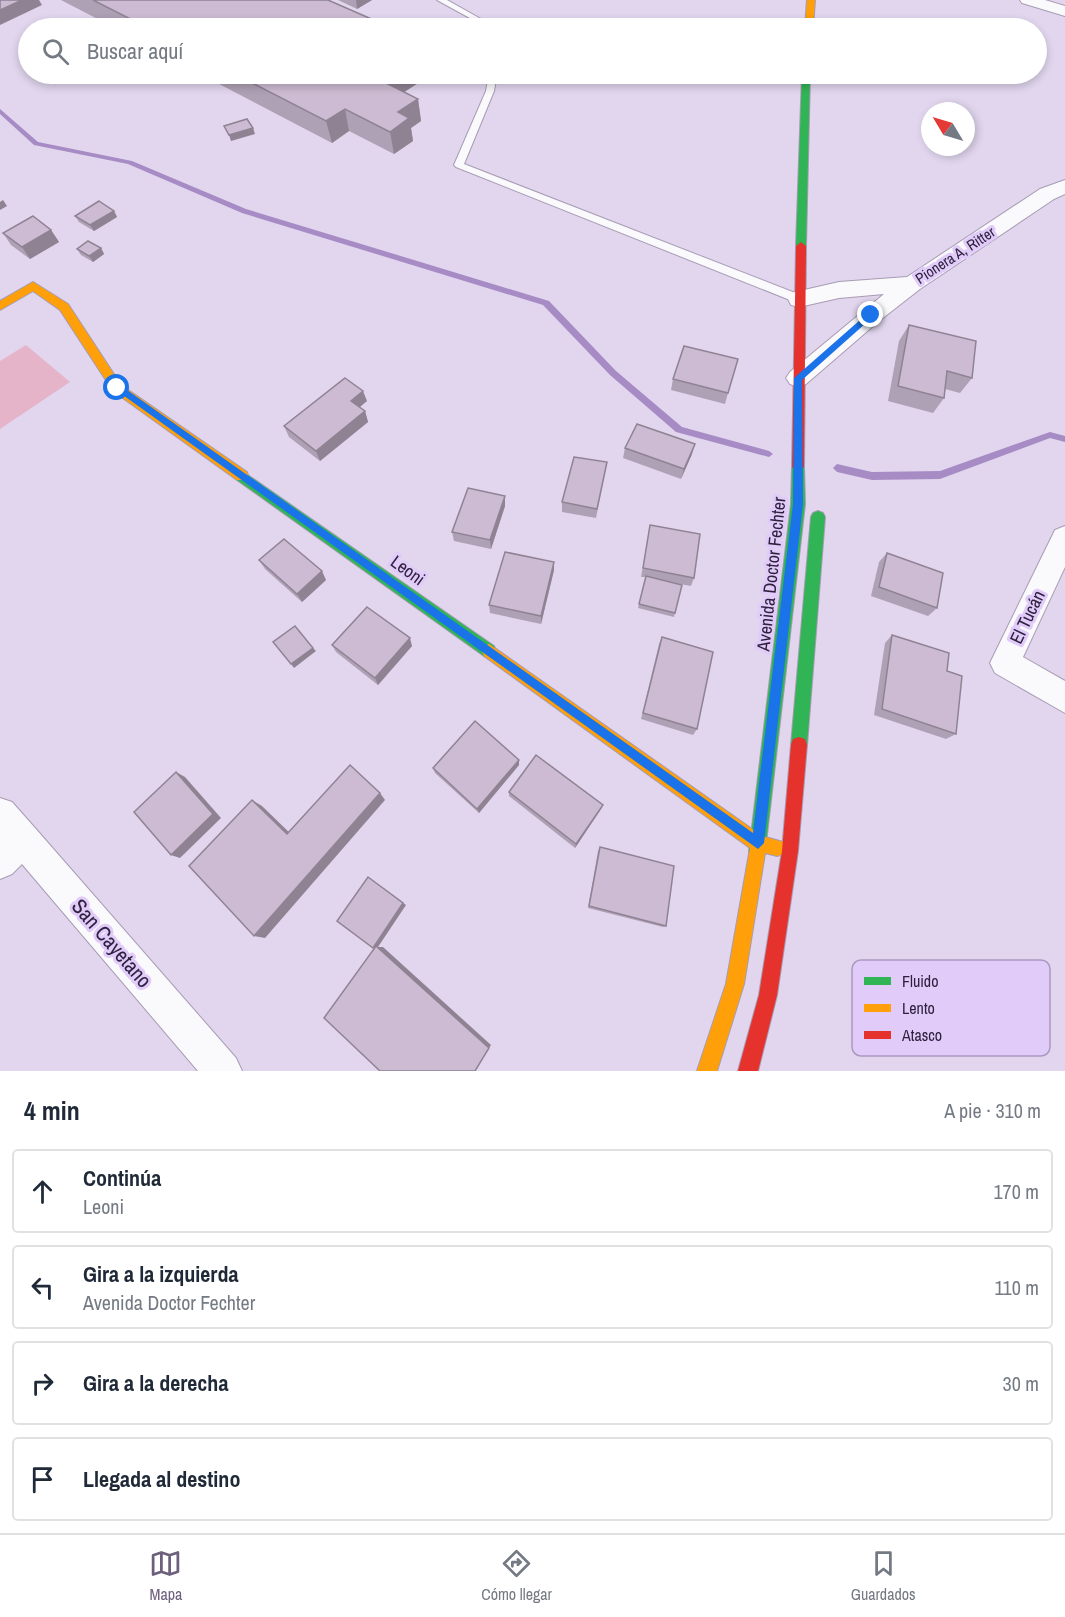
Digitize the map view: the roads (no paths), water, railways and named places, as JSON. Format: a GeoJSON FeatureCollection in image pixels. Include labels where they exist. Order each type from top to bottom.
{"type":"FeatureCollection","features":[{"type":"Feature","properties":{"kind":"main road"},"geometry":{"type":"LineString","coordinates":[[810,18],[811,0]]}},
{"type":"Feature","properties":{"kind":"main road"},"geometry":{"type":"LineString","coordinates":[[822,18],[823,0]]}},
{"type":"Feature","properties":{"kind":"main road","name":"Avenida Doctor Fechter"},"geometry":{"type":"LineString","coordinates":[[806,84],[811,296],[809,377]]}},
{"type":"Feature","properties":{"kind":"main road"},"geometry":{"type":"LineString","coordinates":[[819,128],[820,84]]}},
{"type":"Feature","properties":{"kind":"main road","name":"Leoni"},"geometry":{"type":"LineString","coordinates":[[0,306],[33,286],[64,307],[117,388],[758,843],[790,851]]}},
{"type":"Feature","properties":{"kind":"main road","name":"Avenida Doctor Fechter"},"geometry":{"type":"LineString","coordinates":[[707,1071],[735,984],[758,843],[798,504],[814,342]]}},
{"type":"Feature","properties":{"kind":"main road"},"geometry":{"type":"LineString","coordinates":[[748,1071],[768,995],[790,851],[819,500]]}},
{"type":"Feature","properties":{"kind":"street"},"geometry":{"type":"LineString","coordinates":[[1028,0],[1065,11]]}},
{"type":"Feature","properties":{"kind":"street","name":"Pionera A, Ritter"},"geometry":{"type":"LineString","coordinates":[[811,296],[839,290],[912,284],[1047,194],[1065,186]]}},
{"type":"Feature","properties":{"kind":"street"},"geometry":{"type":"LineString","coordinates":[[809,377],[871,315],[912,284]]}},
{"type":"Feature","properties":{"kind":"street","name":"El Tucán"},"geometry":{"type":"LineString","coordinates":[[1065,538],[1005,663],[1065,698]]}},
{"type":"Feature","properties":{"kind":"street","name":"San Cayetano"},"geometry":{"type":"LineString","coordinates":[[0,814],[11,851],[223,1071]]}},
{"type":"Feature","properties":{"kind":"lane"},"geometry":{"type":"LineString","coordinates":[[441,0],[474,18]]}},
{"type":"Feature","properties":{"kind":"lane"},"geometry":{"type":"LineString","coordinates":[[491,84],[459,165],[811,296]]}},
{"type":"Feature","properties":{"kind":"waterway"},"geometry":{"type":"LineString","coordinates":[[0,111],[36,144],[130,162],[244,211],[546,303],[613,373],[679,430],[769,454]]}},
{"type":"Feature","properties":{"kind":"waterway"},"geometry":{"type":"LineString","coordinates":[[837,468],[872,476],[940,475],[1050,435],[1065,439]]}}]}
